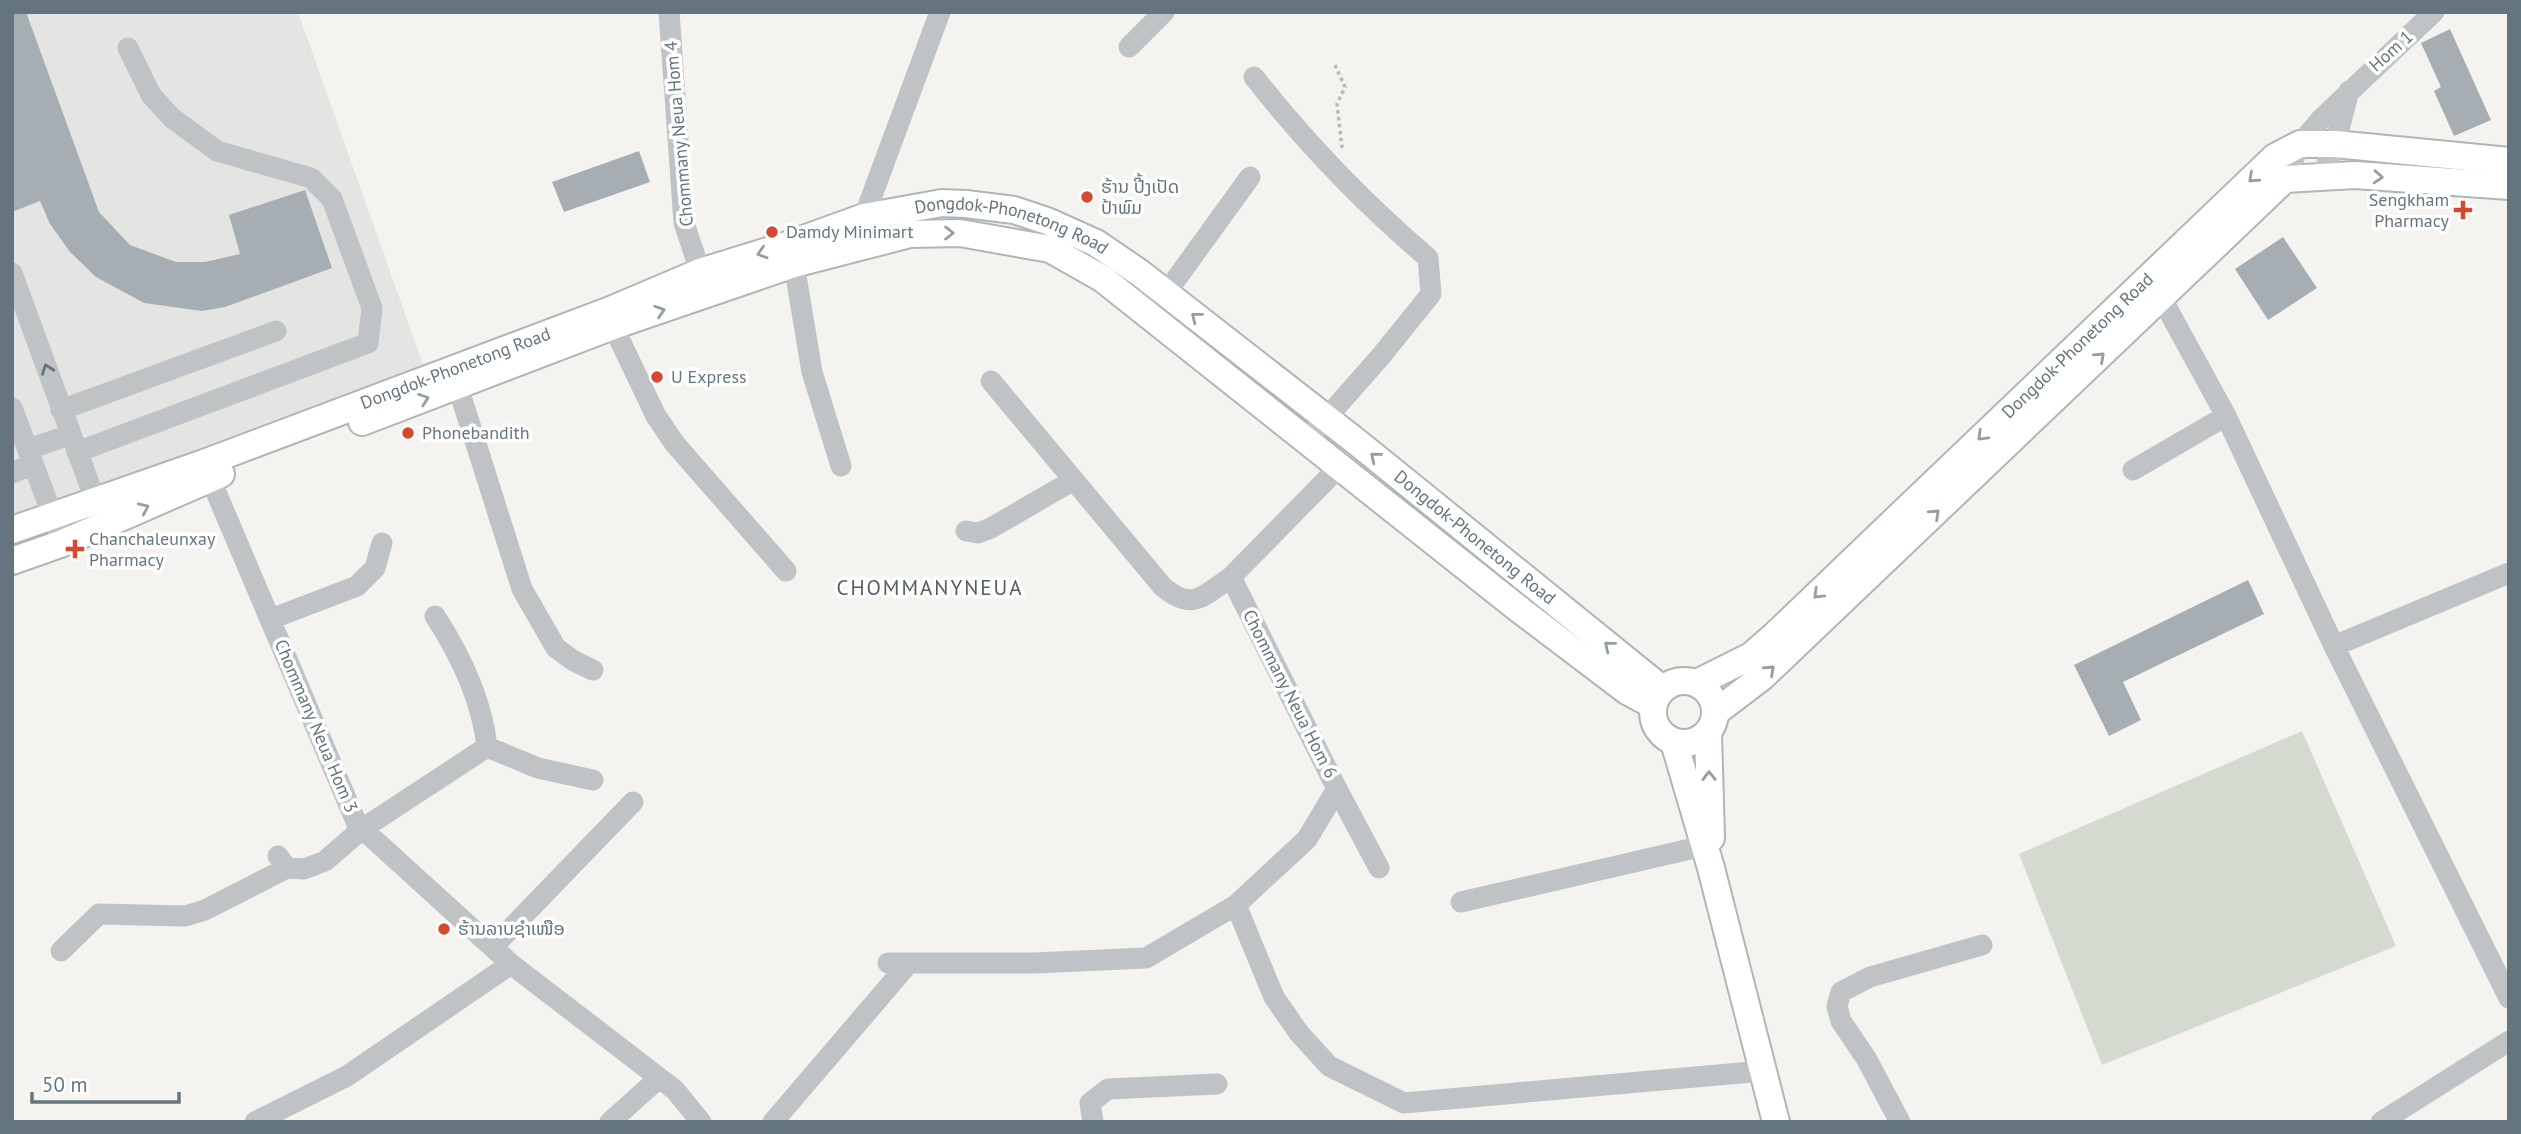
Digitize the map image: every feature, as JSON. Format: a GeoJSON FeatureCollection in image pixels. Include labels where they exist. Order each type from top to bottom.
{"type":"FeatureCollection","features":[{"type":"Feature","properties":{"kind":"main road","name":"Dongdok-Phonetong Road"},"geometry":{"type":"LineString","coordinates":[[1657,697],[1654,722],[1674,742],[1690,744],[1762,677],[2154,289],[2275,157],[2300,144]]}},
{"type":"Feature","properties":{"kind":"main road"},"geometry":{"type":"LineString","coordinates":[[2300,144],[2335,144],[2509,161]]}},
{"type":"Feature","properties":{"kind":"main road"},"geometry":{"type":"LineString","coordinates":[[2285,179],[2322,175],[2509,186]]}},
{"type":"Feature","properties":{"kind":"main road","name":"Dongdok-Phonetong Road"},"geometry":{"type":"LineString","coordinates":[[12,561],[63,543],[100,512],[608,311],[704,284],[910,234],[960,233],[1050,249],[1102,279],[1341,465],[1520,610],[1627,691],[1657,697],[1685,680],[1697,683],[1751,656],[2154,289],[2285,179]]}},
{"type":"Feature","properties":{"kind":"main road","name":"Dongdok-Phonetong Road"},"geometry":{"type":"LineString","coordinates":[[12,530],[52,516],[100,512],[210,478],[458,387],[613,326],[785,247],[864,217],[942,203],[1014,210],[1096,243],[1166,293],[1326,418],[1657,697]]}},
{"type":"Feature","properties":{"kind":"main road"},"geometry":{"type":"LineString","coordinates":[[1697,683],[1707,691],[1712,722],[1707,857]]}},
{"type":"Feature","properties":{"kind":"main road"},"geometry":{"type":"LineString","coordinates":[[1674,742],[1776,1122]]}},
{"type":"Feature","properties":{"kind":"street","name":"Chommany Neua Hom 4"},"geometry":{"type":"LineString","coordinates":[[669,12],[684,223],[704,284]]}},
{"type":"Feature","properties":{"kind":"street"},"geometry":{"type":"LineString","coordinates":[[856,247],[864,217],[940,12]]}},
{"type":"Feature","properties":{"kind":"street"},"geometry":{"type":"LineString","coordinates":[[1129,47],[1164,12]]}},
{"type":"Feature","properties":{"kind":"street","name":"Hom 1"},"geometry":{"type":"LineString","coordinates":[[2285,179],[2300,144],[2350,89],[2434,12]]}},
{"type":"Feature","properties":{"kind":"street"},"geometry":{"type":"LineString","coordinates":[[12,473],[31,457],[368,343],[372,308],[332,199],[312,178],[217,151],[172,118],[151,95],[128,48]]}},
{"type":"Feature","properties":{"kind":"street"},"geometry":{"type":"LineString","coordinates":[[1254,77],[1282,112],[1340,174],[1428,258],[1431,293],[1307,440]]}},
{"type":"Feature","properties":{"kind":"street"},"geometry":{"type":"LineString","coordinates":[[2322,175],[2335,144],[2350,89]]}},
{"type":"Feature","properties":{"kind":"street"},"geometry":{"type":"LineString","coordinates":[[1166,293],[1250,177]]}},
{"type":"Feature","properties":{"kind":"street"},"geometry":{"type":"LineString","coordinates":[[794,264],[812,372],[841,466]]}},
{"type":"Feature","properties":{"kind":"street"},"geometry":{"type":"LineString","coordinates":[[12,273],[100,512]]}},
{"type":"Feature","properties":{"kind":"street"},"geometry":{"type":"LineString","coordinates":[[2154,289],[2226,416],[2334,646],[2509,998]]}},
{"type":"Feature","properties":{"kind":"street"},"geometry":{"type":"LineString","coordinates":[[613,326],[656,416],[675,444],[786,571]]}},
{"type":"Feature","properties":{"kind":"street"},"geometry":{"type":"LineString","coordinates":[[61,410],[276,331]]}},
{"type":"Feature","properties":{"kind":"street"},"geometry":{"type":"LineString","coordinates":[[991,381],[1072,481],[1163,587],[1179,600],[1191,601],[1202,597],[1231,577],[1341,465]]}},
{"type":"Feature","properties":{"kind":"street"},"geometry":{"type":"LineString","coordinates":[[458,387],[522,589],[556,648],[593,670]]}},
{"type":"Feature","properties":{"kind":"street"},"geometry":{"type":"LineString","coordinates":[[12,408],[63,543]]}},
{"type":"Feature","properties":{"kind":"street"},"geometry":{"type":"LineString","coordinates":[[2133,470],[2226,416]]}},
{"type":"Feature","properties":{"kind":"street","name":"Chommany Neua Hom 3"},"geometry":{"type":"LineString","coordinates":[[210,478],[357,824],[511,964],[675,1090],[701,1122]]}},
{"type":"Feature","properties":{"kind":"street"},"geometry":{"type":"LineString","coordinates":[[966,531],[978,533],[990,528],[1072,481]]}},
{"type":"Feature","properties":{"kind":"street"},"geometry":{"type":"LineString","coordinates":[[271,619],[357,586],[375,568],[382,543]]}},
{"type":"Feature","properties":{"kind":"street"},"geometry":{"type":"LineString","coordinates":[[2334,646],[2509,573]]}},
{"type":"Feature","properties":{"kind":"street","name":"Chommany Neua Hom 6"},"geometry":{"type":"LineString","coordinates":[[888,963],[1034,964],[1146,958],[1236,905],[1307,839],[1337,789],[1231,577]]}},
{"type":"Feature","properties":{"kind":"street"},"geometry":{"type":"LineString","coordinates":[[435,616],[467,674],[484,718],[487,747]]}},
{"type":"Feature","properties":{"kind":"street"},"geometry":{"type":"LineString","coordinates":[[487,747],[538,768],[593,780]]}},
{"type":"Feature","properties":{"kind":"street"},"geometry":{"type":"LineString","coordinates":[[61,951],[99,914],[185,916],[205,910],[282,862],[304,869],[325,860],[362,830],[487,747]]}},
{"type":"Feature","properties":{"kind":"street"},"geometry":{"type":"LineString","coordinates":[[1337,789],[1379,868]]}},
{"type":"Feature","properties":{"kind":"street"},"geometry":{"type":"LineString","coordinates":[[493,947],[632,802]]}},
{"type":"Feature","properties":{"kind":"street"},"geometry":{"type":"LineString","coordinates":[[1461,902],[1707,857]]}},
{"type":"Feature","properties":{"kind":"street"},"geometry":{"type":"LineString","coordinates":[[1236,905],[1275,997],[1299,1033],[1329,1066],[1404,1103],[1763,1071]]}},
{"type":"Feature","properties":{"kind":"street"},"geometry":{"type":"LineString","coordinates":[[1900,1122],[1866,1058],[1840,1021],[1837,1006],[1841,992],[1870,977],[1982,944]]}},
{"type":"Feature","properties":{"kind":"street"},"geometry":{"type":"LineString","coordinates":[[774,1122],[909,963]]}},
{"type":"Feature","properties":{"kind":"street"},"geometry":{"type":"LineString","coordinates":[[256,1122],[347,1076],[511,964]]}},
{"type":"Feature","properties":{"kind":"street"},"geometry":{"type":"LineString","coordinates":[[2381,1122],[2509,1041]]}},
{"type":"Feature","properties":{"kind":"street"},"geometry":{"type":"LineString","coordinates":[[610,1122],[659,1078]]}},
{"type":"Feature","properties":{"kind":"street"},"geometry":{"type":"LineString","coordinates":[[1093,1122],[1090,1103],[1108,1089],[1217,1084]]}},
{"type":"Feature","properties":{"kind":"path"},"geometry":{"type":"LineString","coordinates":[[1335,65],[1345,87],[1338,104],[1342,144],[1340,174]]}},
{"type":"Feature","properties":{"kind":"shaded area"},"geometry":{"type":"Polygon","coordinates":[[[12,12],[298,12],[425,370],[12,515],[12,12]]]}},
{"type":"Feature","properties":{"kind":"shaded area"},"geometry":{"type":"Polygon","coordinates":[[[2302,731],[2396,946],[2102,1065],[2019,854],[2302,731]]]}},
{"type":"Feature","properties":{"kind":"building"},"geometry":{"type":"Polygon","coordinates":[[[12,12],[26,12],[99,212],[130,245],[176,262],[205,262],[240,254],[229,215],[305,190],[332,268],[225,307],[202,311],[144,303],[96,277],[70,252],[50,224],[40,201],[12,212],[12,12]]]}},
{"type":"Feature","properties":{"kind":"building"},"geometry":{"type":"Polygon","coordinates":[[[2450,29],[2491,120],[2454,136],[2434,91],[2441,87],[2421,43],[2450,29]]]}},
{"type":"Feature","properties":{"kind":"building"},"geometry":{"type":"Polygon","coordinates":[[[639,151],[650,182],[564,212],[552,182],[639,151]]]}},
{"type":"Feature","properties":{"kind":"building"},"geometry":{"type":"Polygon","coordinates":[[[2283,237],[2317,288],[2268,320],[2235,269],[2283,237]]]}},
{"type":"Feature","properties":{"kind":"building"},"geometry":{"type":"Polygon","coordinates":[[[2248,580],[2264,614],[2123,682],[2141,720],[2109,736],[2074,665],[2248,580]]]}},
{"type":"Feature","properties":{"kind":"place","name":"ຮ້ານ ປີ້ງເປັດ ປ້າພົມ"},"geometry":{"type":"Point","coordinates":[1087,197]}},
{"type":"Feature","properties":{"kind":"place","name":"Sengkham Pharmacy"},"geometry":{"type":"Point","coordinates":[2463,210]}},
{"type":"Feature","properties":{"kind":"place","name":"Damdy Minimart"},"geometry":{"type":"Point","coordinates":[772,232]}},
{"type":"Feature","properties":{"kind":"place","name":"U Express"},"geometry":{"type":"Point","coordinates":[657,377]}},
{"type":"Feature","properties":{"kind":"place","name":"Phonebandith"},"geometry":{"type":"Point","coordinates":[408,433]}},
{"type":"Feature","properties":{"kind":"place","name":"Chanchaleunxay Pharmacy"},"geometry":{"type":"Point","coordinates":[75,549]}},
{"type":"Feature","properties":{"kind":"place","name":"ຮ້ານລາບຊຳເໜືອ"},"geometry":{"type":"Point","coordinates":[444,929]}},
{"type":"Feature","properties":{"kind":"district","name":"CHOMMANYNEUA"},"geometry":{"type":"Point","coordinates":[930,588]}}]}
